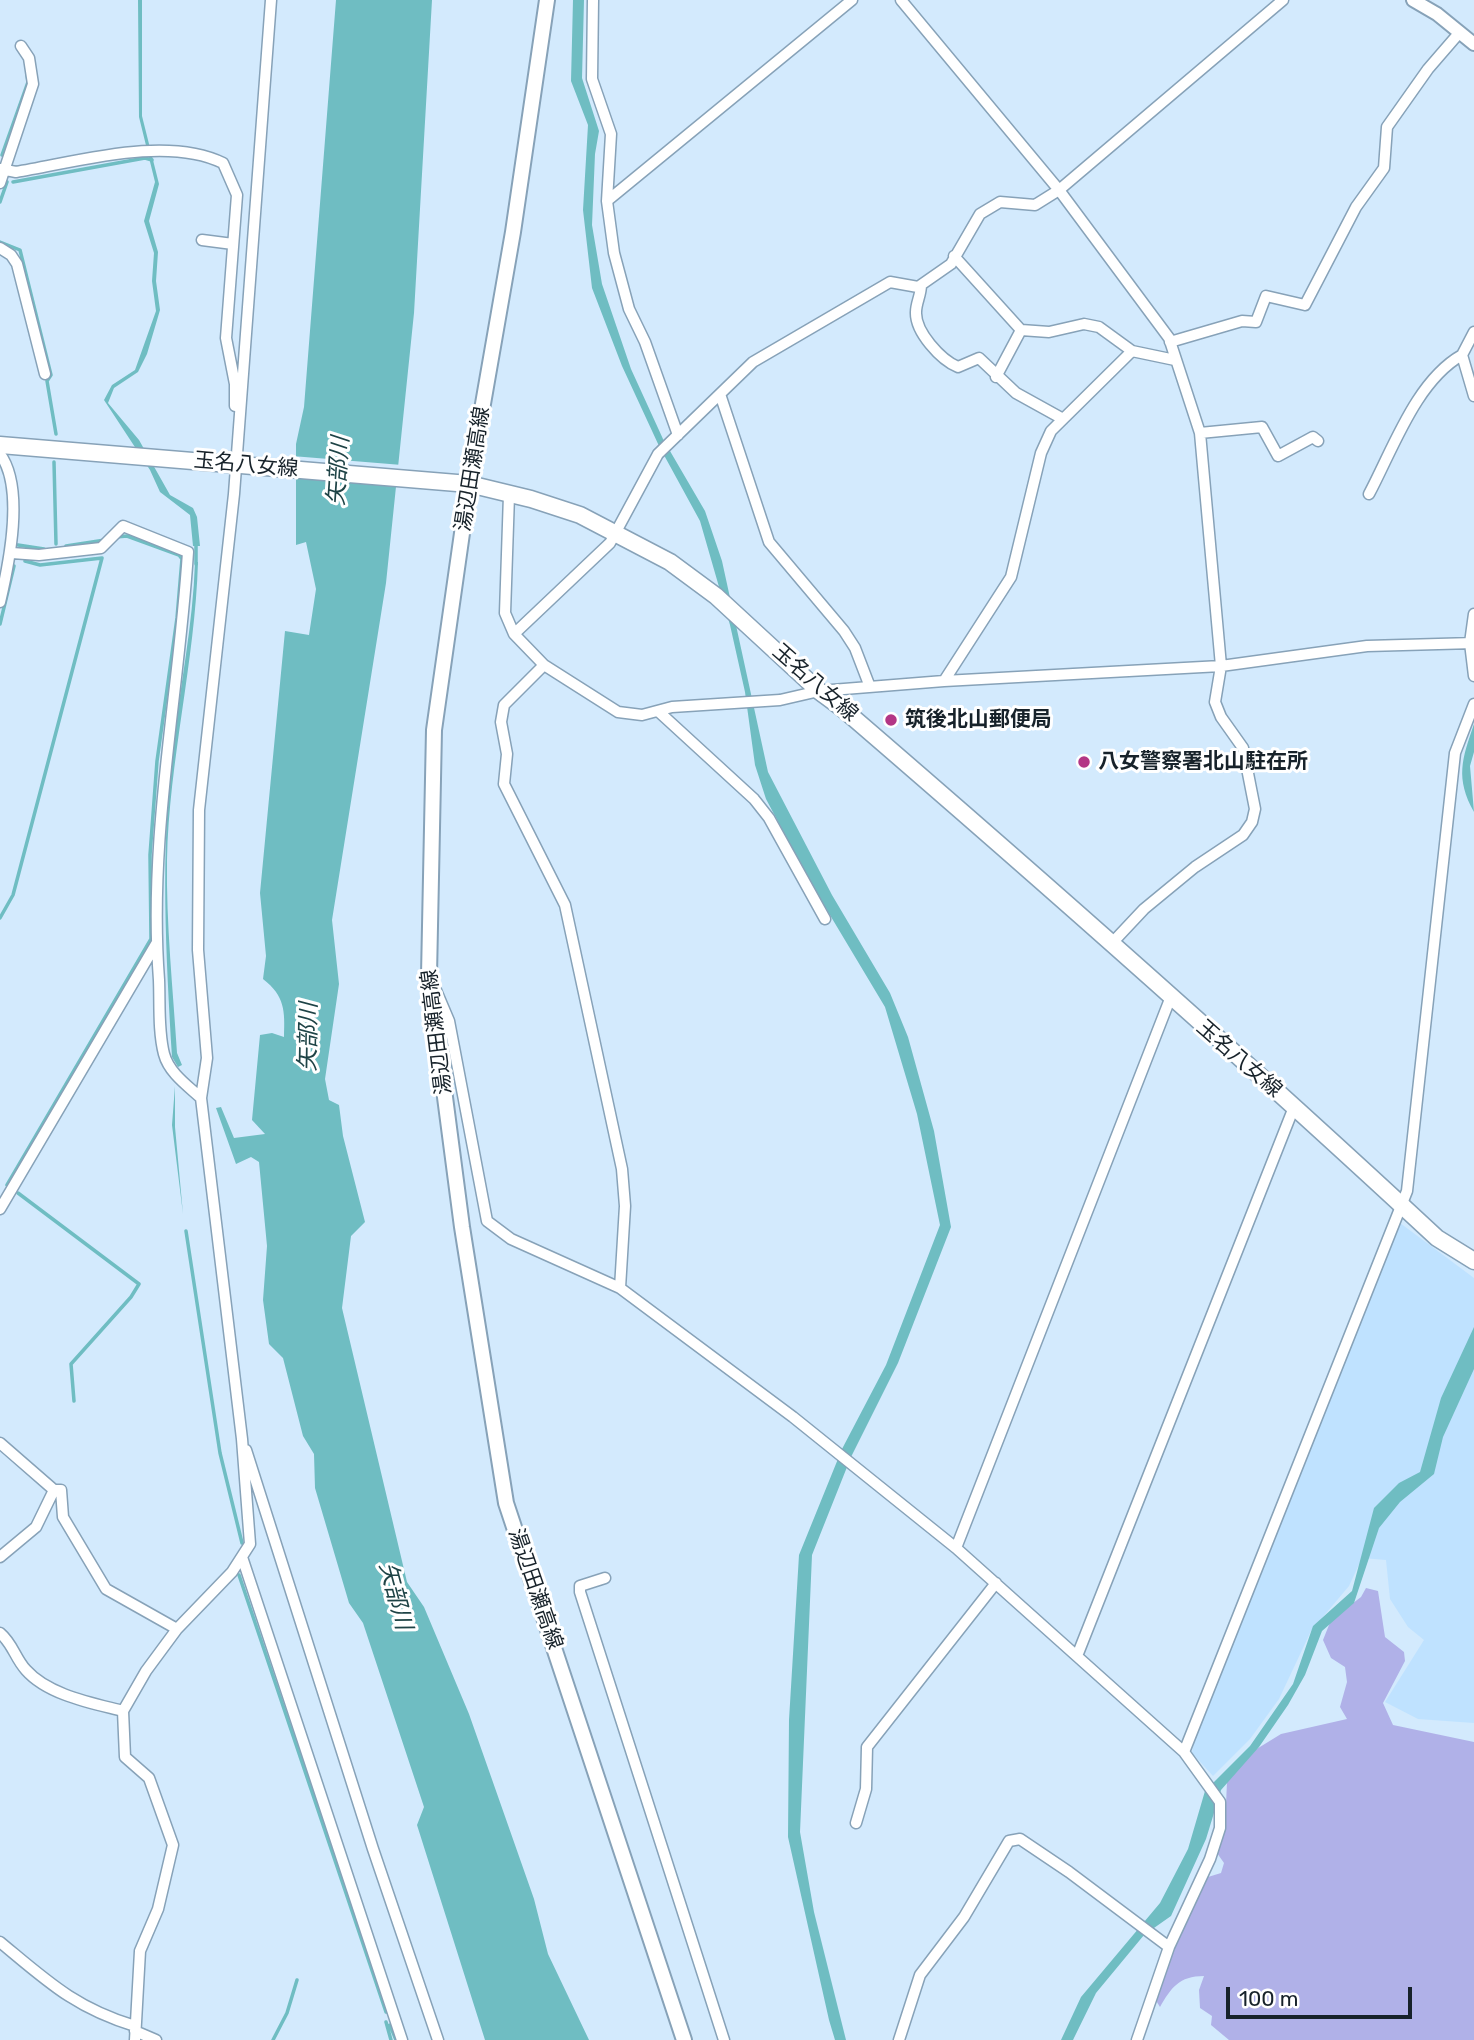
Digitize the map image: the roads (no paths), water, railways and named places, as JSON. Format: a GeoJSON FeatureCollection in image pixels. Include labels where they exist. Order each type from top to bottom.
{"type":"FeatureCollection","features":[{"type":"Feature","properties":{"kind":"main road","name":"湯辺田瀬高線"},"geometry":{"type":"LineString","coordinates":[[547,0],[513,232],[462,484],[434,730],[429,975],[462,1227],[506,1503],[684,2040]]}},
{"type":"Feature","properties":{"kind":"main road","name":"玉名八女線"},"geometry":{"type":"LineString","coordinates":[[0,445],[462,484],[580,515],[670,562],[716,596],[819,691],[852,716],[1113,942],[1170,999],[1294,1107],[1437,1238],[1474,1261]]}},
{"type":"Feature","properties":{"kind":"street"},"geometry":{"type":"LineString","coordinates":[[238,430],[249,320],[271,0]]}},
{"type":"Feature","properties":{"kind":"street"},"geometry":{"type":"LineString","coordinates":[[593,0],[592,79],[611,134],[607,201],[614,253],[629,309],[645,342],[678,435]]}},
{"type":"Feature","properties":{"kind":"street"},"geometry":{"type":"LineString","coordinates":[[607,201],[852,0]]}},
{"type":"Feature","properties":{"kind":"street"},"geometry":{"type":"LineString","coordinates":[[901,0],[1115,261],[1170,342],[1200,433],[1221,666],[1215,702],[1221,716],[1243,748],[1255,809],[1252,822],[1242,835],[1195,867],[1144,909],[1113,942]]}},
{"type":"Feature","properties":{"kind":"street"},"geometry":{"type":"LineString","coordinates":[[514,634],[610,543],[658,454],[753,362],[890,282],[920,285],[951,264],[980,214],[1000,202],[1035,205],[1059,190],[1283,0]]}},
{"type":"Feature","properties":{"kind":"street"},"geometry":{"type":"LineString","coordinates":[[1413,0],[1437,13],[1474,44]]}},
{"type":"Feature","properties":{"kind":"street"},"geometry":{"type":"LineString","coordinates":[[1170,342],[1242,321],[1256,322],[1266,296],[1305,305],[1356,206],[1384,169],[1387,127],[1428,69],[1460,32]]}},
{"type":"Feature","properties":{"kind":"street"},"geometry":{"type":"LineString","coordinates":[[0,183],[33,84],[29,58],[21,46]]}},
{"type":"Feature","properties":{"kind":"street"},"geometry":{"type":"LineString","coordinates":[[2,171],[155,150],[210,156],[223,163],[236,195],[226,338],[235,384],[239,464],[199,810],[198,950],[207,1058],[201,1098],[242,1439],[250,1544],[232,1572],[177,1629],[146,1671],[123,1711],[125,1757],[149,1777],[173,1845],[158,1909],[140,1951],[135,2032]]}},
{"type":"Feature","properties":{"kind":"street"},"geometry":{"type":"LineString","coordinates":[[202,240],[233,244]]}},
{"type":"Feature","properties":{"kind":"street"},"geometry":{"type":"LineString","coordinates":[[0,248],[11,255],[17,264],[45,374]]}},
{"type":"Feature","properties":{"kind":"street"},"geometry":{"type":"LineString","coordinates":[[954,256],[1021,330],[1049,332],[1084,324],[1099,327],[1132,351],[1175,360]]}},
{"type":"Feature","properties":{"kind":"street"},"geometry":{"type":"LineString","coordinates":[[920,285],[917,318],[933,346],[948,362],[958,367],[979,358],[996,377],[1016,393],[1063,419]]}},
{"type":"Feature","properties":{"kind":"street"},"geometry":{"type":"LineString","coordinates":[[996,377],[1021,330]]}},
{"type":"Feature","properties":{"kind":"street"},"geometry":{"type":"LineString","coordinates":[[1369,494],[1422,396],[1450,362],[1462,355],[1474,332]]}},
{"type":"Feature","properties":{"kind":"street"},"geometry":{"type":"LineString","coordinates":[[944,681],[1011,577],[1041,453],[1051,431],[1132,351]]}},
{"type":"Feature","properties":{"kind":"street"},"geometry":{"type":"LineString","coordinates":[[1462,355],[1474,396]]}},
{"type":"Feature","properties":{"kind":"street"},"geometry":{"type":"LineString","coordinates":[[720,394],[769,542],[845,631],[855,648],[870,687]]}},
{"type":"Feature","properties":{"kind":"street"},"geometry":{"type":"LineString","coordinates":[[1200,433],[1262,427],[1278,456],[1313,437],[1318,441]]}},
{"type":"Feature","properties":{"kind":"street"},"geometry":{"type":"LineString","coordinates":[[0,454],[10,477],[12,553],[0,602]]}},
{"type":"Feature","properties":{"kind":"street"},"geometry":{"type":"LineString","coordinates":[[509,495],[505,613],[514,634],[544,665],[618,712],[642,715],[658,711],[761,701],[819,691],[944,681],[1221,666],[1367,646],[1472,643]]}},
{"type":"Feature","properties":{"kind":"street"},"geometry":{"type":"LineString","coordinates":[[12,553],[39,555],[101,548],[123,526],[188,552],[183,630],[164,757],[156,943],[164,1054],[172,1071],[201,1098]]}},
{"type":"Feature","properties":{"kind":"street"},"geometry":{"type":"LineString","coordinates":[[1474,614],[1474,676]]}},
{"type":"Feature","properties":{"kind":"street"},"geometry":{"type":"LineString","coordinates":[[544,665],[504,705],[501,722],[507,754],[504,784],[565,905],[622,1169],[625,1206],[620,1287]]}},
{"type":"Feature","properties":{"kind":"street"},"geometry":{"type":"LineString","coordinates":[[1184,1752],[1410,1178],[1455,753],[1474,704]]}},
{"type":"Feature","properties":{"kind":"street"},"geometry":{"type":"LineString","coordinates":[[658,711],[754,799],[769,818],[825,919]]}},
{"type":"Feature","properties":{"kind":"street"},"geometry":{"type":"LineString","coordinates":[[0,1209],[156,943]]}},
{"type":"Feature","properties":{"kind":"street"},"geometry":{"type":"LineString","coordinates":[[429,975],[449,1021],[487,1221],[511,1239],[620,1287],[838,1453],[956,1548],[1184,1752],[1220,1802],[1220,1828],[1210,1859],[1169,1947],[1137,2040]]}},
{"type":"Feature","properties":{"kind":"street"},"geometry":{"type":"LineString","coordinates":[[956,1548],[1170,999]]}},
{"type":"Feature","properties":{"kind":"street"},"geometry":{"type":"LineString","coordinates":[[1077,1657],[1294,1107]]}},
{"type":"Feature","properties":{"kind":"street"},"geometry":{"type":"LineString","coordinates":[[242,1439],[257,1476],[373,1849],[438,2040]]}},
{"type":"Feature","properties":{"kind":"street"},"geometry":{"type":"LineString","coordinates":[[0,1443],[54,1490],[61,1490],[63,1517],[106,1589],[177,1629]]}},
{"type":"Feature","properties":{"kind":"street"},"geometry":{"type":"LineString","coordinates":[[0,1557],[36,1527],[54,1490]]}},
{"type":"Feature","properties":{"kind":"street"},"geometry":{"type":"LineString","coordinates":[[242,1557],[402,2040]]}},
{"type":"Feature","properties":{"kind":"street"},"geometry":{"type":"LineString","coordinates":[[605,1578],[580,1586],[580,1592],[724,2040]]}},
{"type":"Feature","properties":{"kind":"street"},"geometry":{"type":"LineString","coordinates":[[856,1824],[866,1789],[867,1747],[996,1583]]}},
{"type":"Feature","properties":{"kind":"street"},"geometry":{"type":"LineString","coordinates":[[0,1633],[12,1644],[26,1670],[45,1684],[83,1701],[123,1711]]}},
{"type":"Feature","properties":{"kind":"street"},"geometry":{"type":"LineString","coordinates":[[899,2040],[920,1975],[964,1917],[1009,1841],[1020,1839],[1169,1947]]}},
{"type":"Feature","properties":{"kind":"street"},"geometry":{"type":"LineString","coordinates":[[0,1942],[63,1995],[83,2008],[156,2040]]}},
{"type":"Feature","properties":{"kind":"water"},"geometry":{"type":"Polygon","coordinates":[[[138,0],[142,0],[142,116],[159,184],[149,221],[158,252],[156,281],[160,310],[147,354],[138,372],[114,388],[108,403],[139,440],[170,495],[193,508],[197,517],[200,546],[193,546],[190,515],[160,492],[150,470],[104,400],[112,385],[135,370],[156,311],[152,281],[154,253],[144,221],[155,182],[139,117],[138,0]]]}},
{"type":"Feature","properties":{"kind":"water","name":"矢部川"},"geometry":{"type":"Polygon","coordinates":[[[336,0],[432,0],[414,313],[386,583],[332,920],[339,984],[325,1079],[329,1100],[339,1105],[343,1136],[365,1222],[351,1236],[342,1308],[407,1582],[424,1607],[469,1714],[534,1899],[548,1954],[589,2040],[485,2040],[417,1825],[424,1807],[363,1623],[349,1603],[315,1488],[314,1454],[303,1436],[283,1358],[269,1344],[263,1300],[267,1246],[259,1162],[251,1157],[236,1164],[216,1108],[221,1107],[234,1138],[265,1134],[252,1120],[260,1035],[272,1033],[284,1037],[280,998],[263,979],[266,956],[260,893],[285,631],[309,635],[316,589],[306,542],[296,545],[296,444],[304,407],[336,0]]]}},
{"type":"Feature","properties":{"kind":"water"},"geometry":{"type":"Polygon","coordinates":[[[573,0],[584,0],[582,78],[599,131],[595,154],[592,225],[602,284],[631,369],[663,439],[705,511],[722,561],[768,772],[832,895],[890,993],[908,1037],[934,1131],[951,1227],[898,1363],[851,1457],[812,1555],[800,1832],[814,1912],[846,2040],[835,2040],[829,2020],[788,1837],[789,1720],[799,1555],[842,1449],[886,1365],[940,1225],[917,1114],[885,1007],[809,880],[766,799],[755,765],[745,692],[730,625],[700,521],[659,446],[622,366],[592,288],[583,210],[588,125],[571,81],[573,0]]]}},
{"type":"Feature","properties":{"kind":"water"},"geometry":{"type":"Polygon","coordinates":[[[195,562],[198,562],[196,599],[172,785],[167,860],[177,1053],[182,1065],[178,1067],[172,1057],[165,864],[169,787],[195,562]]]}},
{"type":"Feature","properties":{"kind":"water"},"geometry":{"type":"Polygon","coordinates":[[[1474,724],[1474,752],[1470,766],[1474,812],[1464,789],[1462,768],[1474,724]]]}},
{"type":"Feature","properties":{"kind":"water"},"geometry":{"type":"Polygon","coordinates":[[[175,1086],[175,1127],[183,1214],[172,1125],[175,1086]]]}},
{"type":"Feature","properties":{"kind":"water"},"geometry":{"type":"Polygon","coordinates":[[[1474,1327],[1474,1369],[1443,1437],[1434,1474],[1400,1502],[1379,1528],[1354,1603],[1322,1631],[1305,1675],[1288,1705],[1259,1747],[1221,1790],[1206,1839],[1171,1916],[1144,1935],[1096,1993],[1073,2040],[1061,2040],[1081,1997],[1160,1903],[1188,1849],[1205,1791],[1250,1746],[1293,1684],[1313,1626],[1352,1591],[1374,1508],[1399,1483],[1420,1472],[1441,1398],[1474,1327]]]}},
{"type":"Feature","properties":{"kind":"waterway"},"geometry":{"type":"LineString","coordinates":[[2,155],[28,82],[27,74]]}},
{"type":"Feature","properties":{"kind":"waterway"},"geometry":{"type":"LineString","coordinates":[[13,182],[145,158],[152,160]]}},
{"type":"Feature","properties":{"kind":"waterway"},"geometry":{"type":"LineString","coordinates":[[0,202],[7,182]]}},
{"type":"Feature","properties":{"kind":"waterway"},"geometry":{"type":"LineString","coordinates":[[0,242],[20,250],[51,375],[47,381],[56,434]]}},
{"type":"Feature","properties":{"kind":"waterway"},"geometry":{"type":"LineString","coordinates":[[54,462],[56,544]]}},
{"type":"Feature","properties":{"kind":"waterway"},"geometry":{"type":"LineString","coordinates":[[7,1185],[151,939],[150,855],[157,761],[177,618],[182,559],[179,555],[127,536],[116,537]]}},
{"type":"Feature","properties":{"kind":"waterway"},"geometry":{"type":"LineString","coordinates":[[66,546],[105,540]]}},
{"type":"Feature","properties":{"kind":"waterway"},"geometry":{"type":"LineString","coordinates":[[196,544],[196,564]]}},
{"type":"Feature","properties":{"kind":"waterway"},"geometry":{"type":"LineString","coordinates":[[18,545],[44,549]]}},
{"type":"Feature","properties":{"kind":"waterway"},"geometry":{"type":"LineString","coordinates":[[0,918],[13,895],[102,558],[40,565],[25,561]]}},
{"type":"Feature","properties":{"kind":"waterway"},"geometry":{"type":"LineString","coordinates":[[0,624],[14,566]]}},
{"type":"Feature","properties":{"kind":"waterway"},"geometry":{"type":"LineString","coordinates":[[18,1193],[139,1284],[131,1297],[71,1364],[74,1401]]}},
{"type":"Feature","properties":{"kind":"waterway"},"geometry":{"type":"LineString","coordinates":[[186,1231],[220,1453],[242,1543]]}},
{"type":"Feature","properties":{"kind":"waterway"},"geometry":{"type":"LineString","coordinates":[[239,1575],[386,2012]]}},
{"type":"Feature","properties":{"kind":"waterway"},"geometry":{"type":"LineString","coordinates":[[273,2040],[287,2013],[297,1980]]}},
{"type":"Feature","properties":{"kind":"waterway"},"geometry":{"type":"LineString","coordinates":[[386,2022],[391,2040]]}},
{"type":"Feature","properties":{"kind":"waterway"},"geometry":{"type":"LineString","coordinates":[[390,2025],[396,2040]]}},
{"type":"Feature","properties":{"kind":"place","name":"筑後北山郵便局"},"geometry":{"type":"Point","coordinates":[891,720]}},
{"type":"Feature","properties":{"kind":"place","name":"八女警察署北山駐在所"},"geometry":{"type":"Point","coordinates":[1084,762]}}]}
